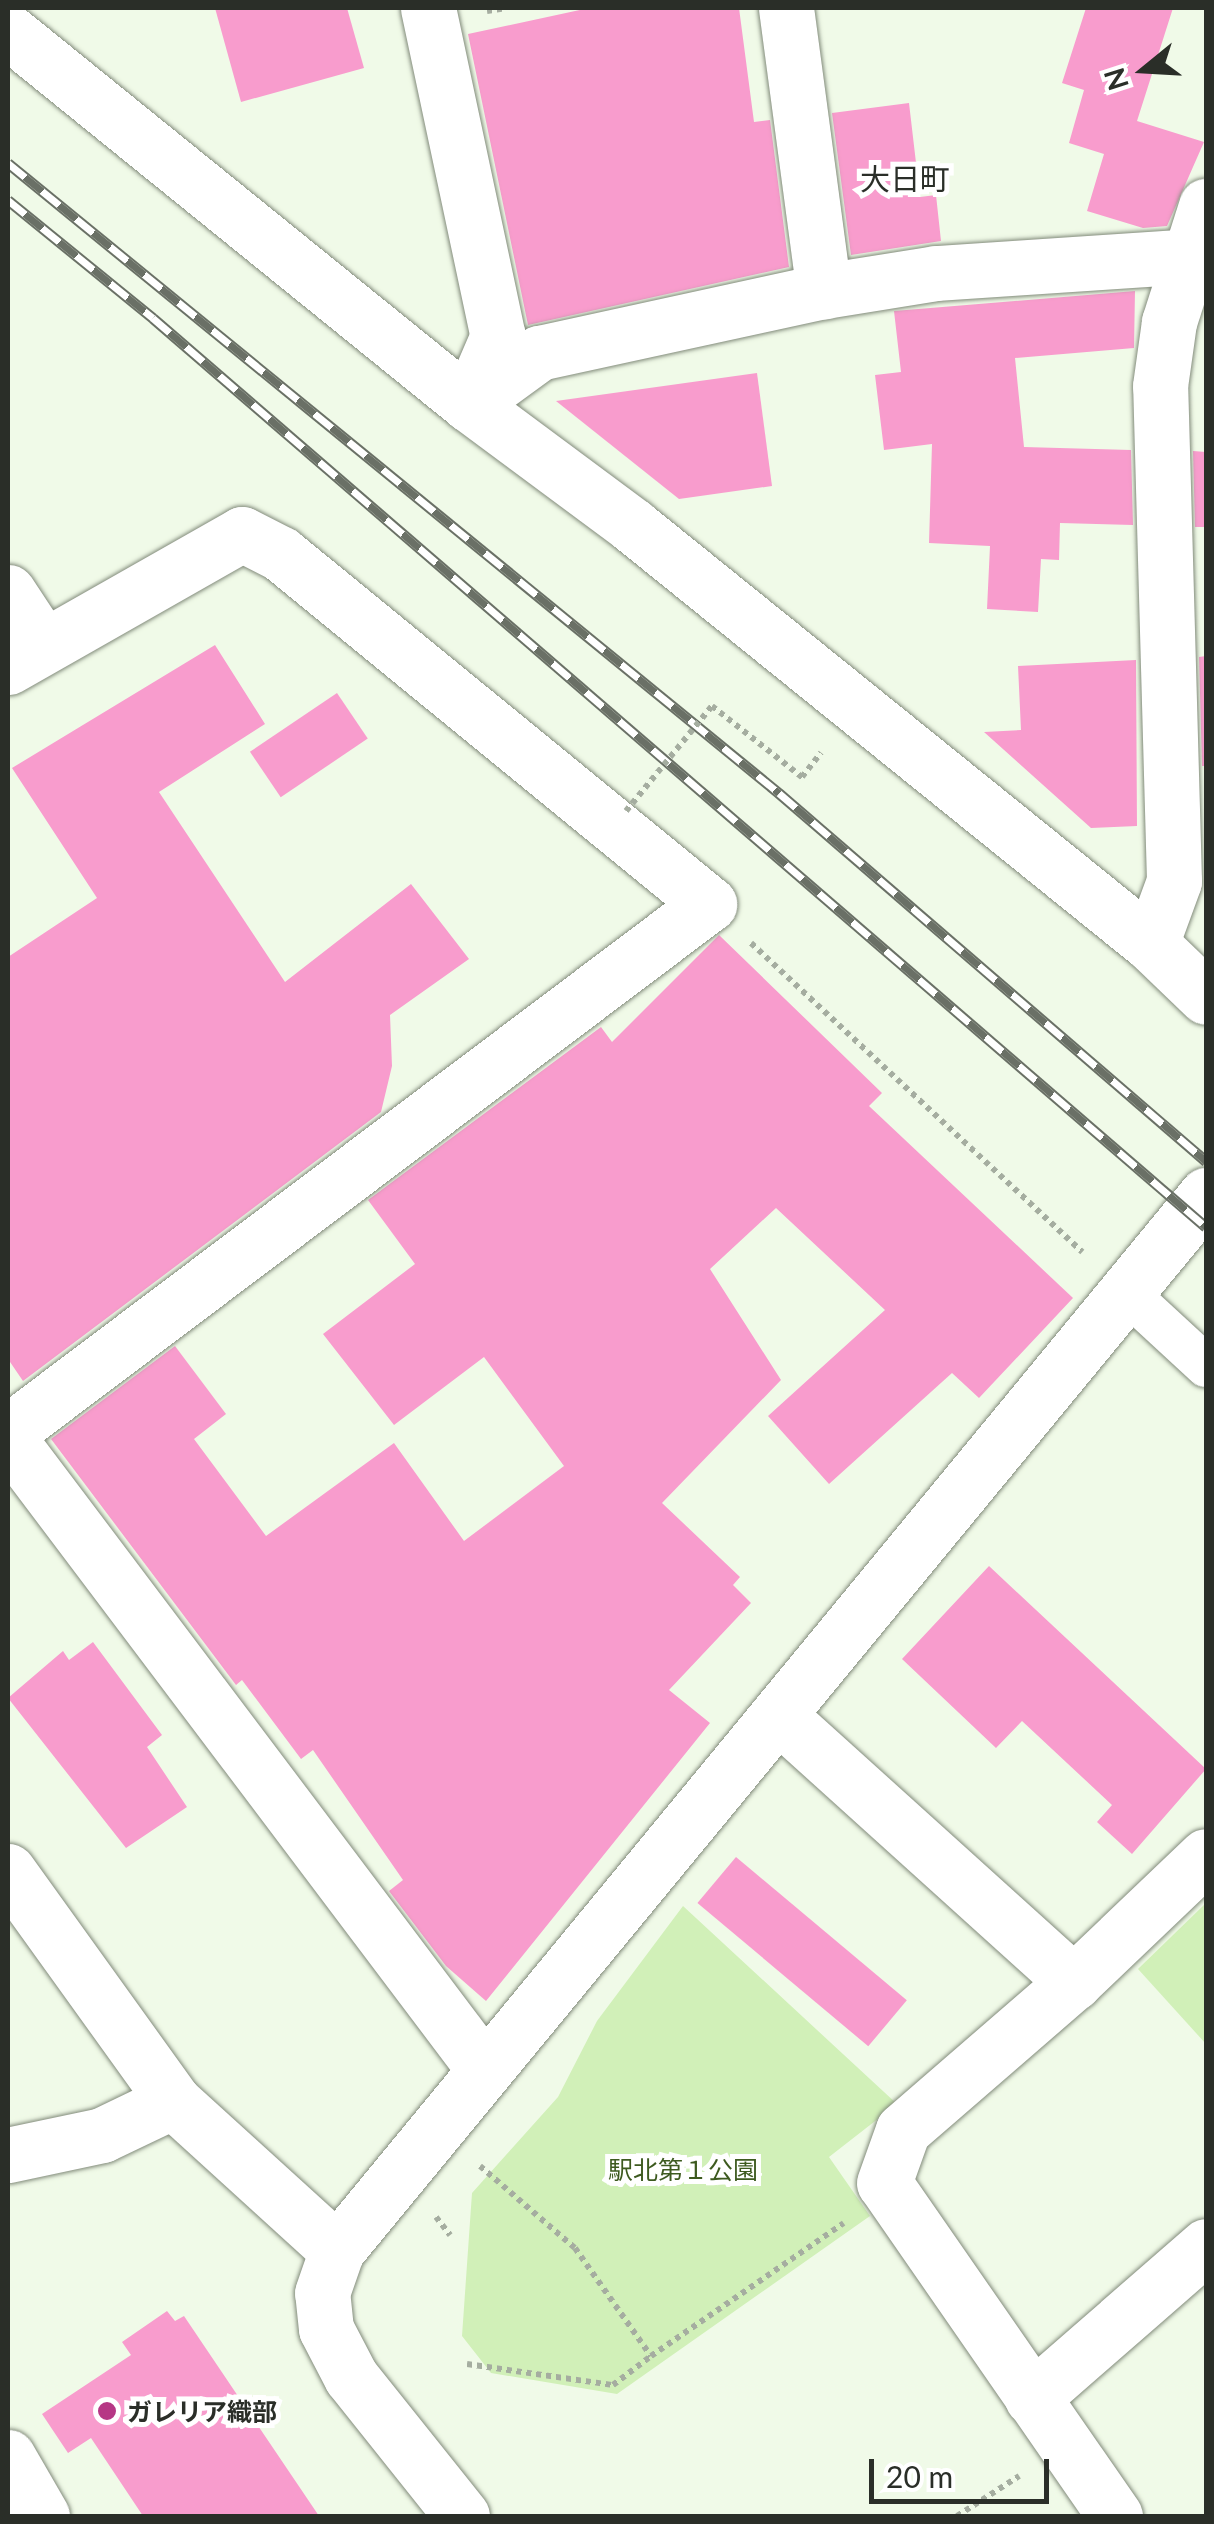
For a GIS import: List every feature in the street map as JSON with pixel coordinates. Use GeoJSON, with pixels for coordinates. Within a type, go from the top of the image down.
{"type":"FeatureCollection","features":[{"type":"Feature","properties":{"kind":"street"},"geometry":{"type":"LineString","coordinates":[[428,8],[498,336],[469,404]]}},
{"type":"Feature","properties":{"kind":"street"},"geometry":{"type":"LineString","coordinates":[[786,8],[824,291]]}},
{"type":"Feature","properties":{"kind":"street"},"geometry":{"type":"LineString","coordinates":[[8,31],[469,404],[632,526],[1150,944],[1206,997]]}},
{"type":"Feature","properties":{"kind":"street"},"geometry":{"type":"LineString","coordinates":[[1150,944],[1174,881],[1160,386],[1188,320],[1189,256],[1206,206]]}},
{"type":"Feature","properties":{"kind":"street"},"geometry":{"type":"LineString","coordinates":[[469,404],[539,352],[824,291],[936,273],[1189,256]]}},
{"type":"Feature","properties":{"kind":"street"},"geometry":{"type":"LineString","coordinates":[[8,592],[25,656],[242,534],[280,554],[709,904],[8,1436],[483,2068]]}},
{"type":"Feature","properties":{"kind":"street"},"geometry":{"type":"LineString","coordinates":[[462,2516],[351,2377],[326,2329],[322,2293],[337,2250],[483,2068],[1206,1195]]}},
{"type":"Feature","properties":{"kind":"street"},"geometry":{"type":"LineString","coordinates":[[1127,1293],[1206,1366]]}},
{"type":"Feature","properties":{"kind":"street"},"geometry":{"type":"LineString","coordinates":[[778,1715],[1074,1982]]}},
{"type":"Feature","properties":{"kind":"street"},"geometry":{"type":"LineString","coordinates":[[1115,2516],[884,2183],[903,2130],[1074,1982],[1206,1856]]}},
{"type":"Feature","properties":{"kind":"street"},"geometry":{"type":"LineString","coordinates":[[8,1871],[173,2101],[337,2250]]}},
{"type":"Feature","properties":{"kind":"street"},"geometry":{"type":"LineString","coordinates":[[8,2155],[102,2136],[173,2101]]}},
{"type":"Feature","properties":{"kind":"street"},"geometry":{"type":"LineString","coordinates":[[1032,2398],[1206,2246]]}},
{"type":"Feature","properties":{"kind":"street"},"geometry":{"type":"LineString","coordinates":[[8,2457],[42,2516]]}},
{"type":"Feature","properties":{"kind":"path"},"geometry":{"type":"LineString","coordinates":[[626,811],[712,706],[802,777],[832,740]]}},
{"type":"Feature","properties":{"kind":"path"},"geometry":{"type":"LineString","coordinates":[[709,904],[1127,1293]]}},
{"type":"Feature","properties":{"kind":"path"},"geometry":{"type":"LineString","coordinates":[[479,2165],[575,2248],[652,2356]]}},
{"type":"Feature","properties":{"kind":"path"},"geometry":{"type":"LineString","coordinates":[[467,2364],[614,2385],[889,2191]]}},
{"type":"Feature","properties":{"kind":"path"},"geometry":{"type":"LineString","coordinates":[[957,2516],[1066,2446]]}},
{"type":"Feature","properties":{"kind":"green space"},"geometry":{"type":"Polygon","coordinates":[[[1206,1903],[1206,2044],[1138,1969],[1206,1903]]]}},
{"type":"Feature","properties":{"kind":"green space","name":"駅北第１公園"},"geometry":{"type":"Polygon","coordinates":[[[683,1906],[897,2104],[829,2157],[870,2216],[617,2394],[491,2373],[462,2336],[472,2193],[558,2097],[597,2021],[683,1906]]]}},
{"type":"Feature","properties":{"kind":"building"},"geometry":{"type":"Polygon","coordinates":[[[215,8],[347,8],[364,68],[241,102],[215,8]]]}},
{"type":"Feature","properties":{"kind":"building"},"geometry":{"type":"Polygon","coordinates":[[[589,8],[739,8],[754,122],[770,120],[789,267],[528,325],[468,34],[589,8]]]}},
{"type":"Feature","properties":{"kind":"building"},"geometry":{"type":"Polygon","coordinates":[[[1086,8],[1173,8],[1137,121],[1204,142],[1167,226],[1143,228],[1087,211],[1104,154],[1069,143],[1084,90],[1062,83],[1086,8]]]}},
{"type":"Feature","properties":{"kind":"building"},"geometry":{"type":"Polygon","coordinates":[[[909,103],[920,197],[936,195],[941,241],[851,255],[832,113],[909,103]]]}},
{"type":"Feature","properties":{"kind":"building"},"geometry":{"type":"Polygon","coordinates":[[[1135,291],[1134,348],[1015,358],[1024,447],[1131,450],[1133,525],[1060,523],[1059,560],[1041,559],[1038,612],[987,609],[990,546],[929,543],[932,444],[884,450],[875,375],[901,372],[894,311],[1135,291]]]}},
{"type":"Feature","properties":{"kind":"building"},"geometry":{"type":"Polygon","coordinates":[[[757,373],[772,486],[679,499],[556,401],[757,373]]]}},
{"type":"Feature","properties":{"kind":"building"},"geometry":{"type":"Polygon","coordinates":[[[1193,451],[1206,452],[1206,527],[1195,527],[1193,451]]]}},
{"type":"Feature","properties":{"kind":"building"},"geometry":{"type":"Polygon","coordinates":[[[215,645],[265,724],[159,792],[285,982],[411,884],[469,959],[390,1015],[392,1066],[381,1112],[23,1381],[8,1359],[8,957],[97,898],[12,768],[215,645]]]}},
{"type":"Feature","properties":{"kind":"building"},"geometry":{"type":"Polygon","coordinates":[[[1206,656],[1206,766],[1202,766],[1199,657],[1206,656]]]}},
{"type":"Feature","properties":{"kind":"building"},"geometry":{"type":"Polygon","coordinates":[[[1136,660],[1137,826],[1091,828],[984,732],[1021,730],[1018,666],[1136,660]]]}},
{"type":"Feature","properties":{"kind":"building"},"geometry":{"type":"Polygon","coordinates":[[[337,693],[368,739],[281,797],[250,752],[337,693]]]}},
{"type":"Feature","properties":{"kind":"building"},"geometry":{"type":"Polygon","coordinates":[[[719,935],[882,1093],[869,1106],[1073,1298],[979,1398],[952,1373],[829,1484],[768,1416],[885,1310],[776,1208],[710,1269],[781,1380],[662,1503],[740,1577],[733,1585],[751,1603],[669,1690],[710,1723],[486,2001],[446,1966],[389,1891],[403,1880],[313,1750],[301,1759],[242,1680],[236,1685],[51,1439],[175,1346],[226,1414],[194,1439],[266,1536],[394,1443],[464,1541],[564,1466],[484,1357],[394,1425],[323,1334],[415,1264],[368,1200],[601,1027],[612,1042],[719,935]]]}},
{"type":"Feature","properties":{"kind":"building"},"geometry":{"type":"Polygon","coordinates":[[[989,1566],[1206,1769],[1132,1854],[1097,1822],[1112,1805],[1022,1721],[996,1748],[902,1659],[989,1566]]]}},
{"type":"Feature","properties":{"kind":"building"},"geometry":{"type":"Polygon","coordinates":[[[93,1642],[162,1735],[147,1747],[187,1807],[126,1848],[8,1698],[63,1651],[69,1660],[93,1642]]]}},
{"type":"Feature","properties":{"kind":"building"},"geometry":{"type":"Polygon","coordinates":[[[736,1857],[907,2000],[868,2046],[697,1903],[736,1857]]]}},
{"type":"Feature","properties":{"kind":"building","name":"ガレリア織部"},"geometry":{"type":"Polygon","coordinates":[[[167,2311],[175,2321],[184,2316],[319,2516],[143,2516],[91,2438],[68,2453],[42,2414],[131,2355],[122,2342],[167,2311]]]}},
{"type":"Feature","properties":{"kind":"railway"},"geometry":{"type":"LineString","coordinates":[[8,163],[779,793],[1206,1161]]}},
{"type":"Feature","properties":{"kind":"railway"},"geometry":{"type":"LineString","coordinates":[[8,200],[153,318],[1206,1227]]}},
{"type":"Feature","properties":{"kind":"place","name":"ガレリア織部"},"geometry":{"type":"Point","coordinates":[107,2411]}},
{"type":"Feature","properties":{"kind":"district","name":"大日町"},"geometry":{"type":"Point","coordinates":[905,178]}}]}
